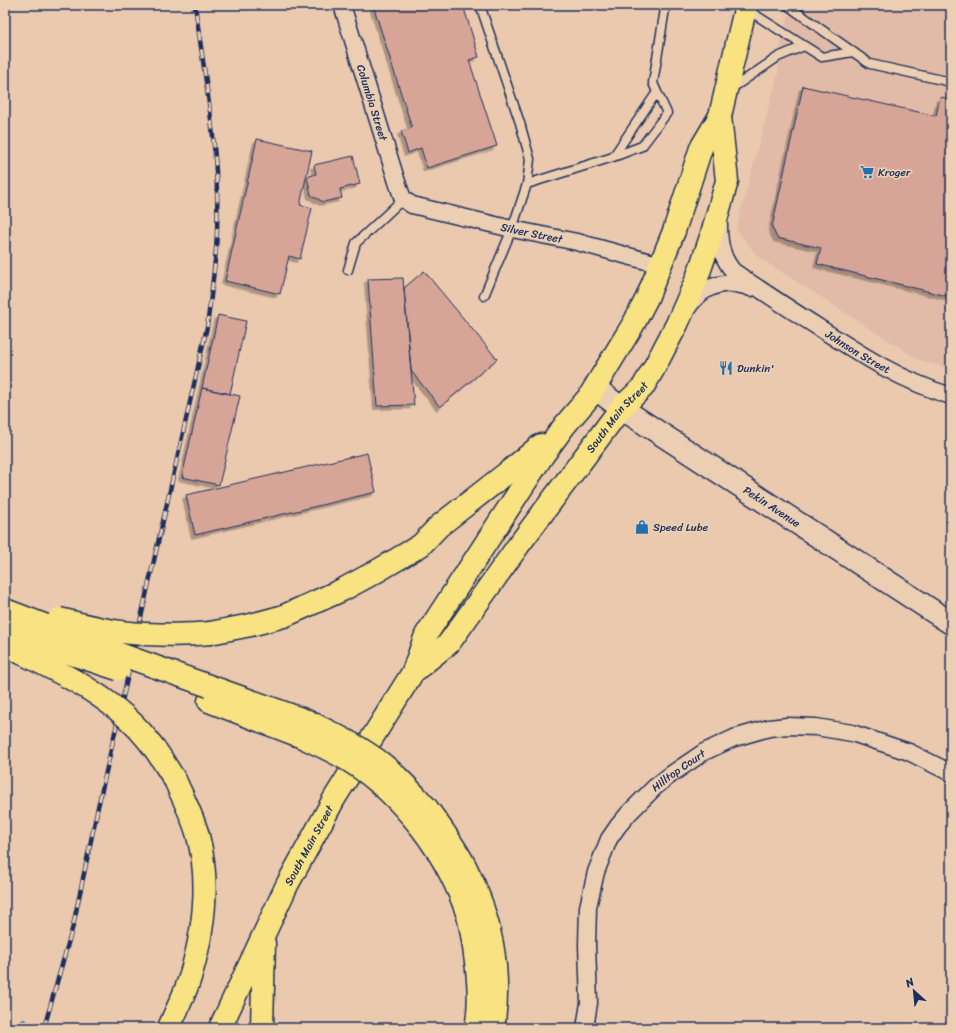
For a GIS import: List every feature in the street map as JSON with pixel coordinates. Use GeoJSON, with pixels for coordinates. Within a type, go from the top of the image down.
{"type":"FeatureCollection","features":[{"type":"Feature","properties":{"kind":"main road","name":"South Main Street"},"geometry":{"type":"LineString","coordinates":[[413,672],[449,643],[518,546],[621,408],[642,387],[677,324],[696,281],[727,182],[720,116],[744,6]]}},
{"type":"Feature","properties":{"kind":"main road","name":"South Main Street"},"geometry":{"type":"LineString","coordinates":[[220,1028],[287,885],[334,799],[413,672],[426,635],[543,455],[565,425],[590,397],[634,322],[661,265],[683,207],[701,148],[720,116]]}},
{"type":"Feature","properties":{"kind":"main road"},"geometry":{"type":"LineString","coordinates":[[5,605],[74,623],[119,632],[144,634],[188,635],[210,633],[251,625],[284,616],[342,590],[421,545],[439,526],[512,470],[565,425]]}},
{"type":"Feature","properties":{"kind":"main road"},"geometry":{"type":"LineString","coordinates":[[5,610],[114,652],[207,693],[303,728],[362,770],[397,801],[420,813],[447,836],[465,866],[472,882],[485,917],[494,952],[497,993],[493,1028]]}},
{"type":"Feature","properties":{"kind":"main road"},"geometry":{"type":"LineString","coordinates":[[5,632],[92,660],[207,693]]}},
{"type":"Feature","properties":{"kind":"main road"},"geometry":{"type":"LineString","coordinates":[[5,644],[66,675],[106,701],[135,726],[151,744],[175,780],[198,835],[204,865],[204,896],[198,943],[191,975],[169,1028]]}},
{"type":"Feature","properties":{"kind":"main road"},"geometry":{"type":"LineString","coordinates":[[420,813],[424,831],[450,872],[465,908],[471,930],[480,981],[479,1010],[476,1028]]}},
{"type":"Feature","properties":{"kind":"main road"},"geometry":{"type":"LineString","coordinates":[[262,1028],[264,935]]}},
{"type":"Feature","properties":{"kind":"street","name":"Columbia Street"},"geometry":{"type":"LineString","coordinates":[[342,5],[397,182],[404,198]]}},
{"type":"Feature","properties":{"kind":"street","name":"Silver Street"},"geometry":{"type":"LineString","coordinates":[[404,198],[412,205],[512,229],[577,242],[661,265]]}},
{"type":"Feature","properties":{"kind":"street","name":"Johnson Street"},"geometry":{"type":"LineString","coordinates":[[719,210],[719,241],[722,254],[733,271],[853,350],[898,376],[951,396]]}},
{"type":"Feature","properties":{"kind":"street","name":"Johnson Street"},"geometry":{"type":"LineString","coordinates":[[677,324],[693,300],[710,288],[719,285],[736,283],[770,296]]}},
{"type":"Feature","properties":{"kind":"street","name":"Pekin Avenue"},"geometry":{"type":"LineString","coordinates":[[595,388],[621,408],[951,623]]}},
{"type":"Feature","properties":{"kind":"street","name":"Hilltop Court"},"geometry":{"type":"LineString","coordinates":[[585,1028],[589,1003],[587,945],[588,907],[596,872],[609,839],[618,826],[655,787],[672,773],[704,752],[734,738],[769,728],[787,726],[816,727],[852,733],[909,752],[951,773]]}},
{"type":"Feature","properties":{"kind":"lane"},"geometry":{"type":"LineString","coordinates":[[480,5],[520,124],[530,159],[527,184],[512,229],[484,296]]}},
{"type":"Feature","properties":{"kind":"lane"},"geometry":{"type":"LineString","coordinates":[[527,184],[613,157],[642,146],[667,113],[653,83],[665,9],[664,5]]}},
{"type":"Feature","properties":{"kind":"lane"},"geometry":{"type":"LineString","coordinates":[[787,5],[870,64],[951,82]]}},
{"type":"Feature","properties":{"kind":"lane"},"geometry":{"type":"LineString","coordinates":[[744,6],[822,57],[853,52]]}},
{"type":"Feature","properties":{"kind":"lane"},"geometry":{"type":"LineString","coordinates":[[725,93],[778,57],[804,46]]}},
{"type":"Feature","properties":{"kind":"lane"},"geometry":{"type":"LineString","coordinates":[[613,157],[657,92]]}},
{"type":"Feature","properties":{"kind":"lane"},"geometry":{"type":"LineString","coordinates":[[348,270],[356,243],[404,198]]}},
{"type":"Feature","properties":{"kind":"shaded area"},"geometry":{"type":"Polygon","coordinates":[[[794,5],[951,5],[951,369],[919,360],[758,257],[736,229],[778,73],[778,57],[783,33],[794,5]]]}},
{"type":"Feature","properties":{"kind":"building"},"geometry":{"type":"Polygon","coordinates":[[[373,5],[463,5],[479,57],[469,60],[497,146],[427,168],[421,148],[408,153],[401,131],[412,128],[373,5]]]}},
{"type":"Feature","properties":{"kind":"building","name":"Kroger"},"geometry":{"type":"Polygon","coordinates":[[[803,86],[936,116],[940,97],[951,99],[951,297],[817,264],[821,248],[777,238],[772,227],[803,86]]]}},
{"type":"Feature","properties":{"kind":"building"},"geometry":{"type":"Polygon","coordinates":[[[257,139],[312,151],[300,205],[312,208],[300,259],[289,256],[280,294],[225,281],[257,139]]]}},
{"type":"Feature","properties":{"kind":"building"},"geometry":{"type":"Polygon","coordinates":[[[353,156],[360,184],[340,189],[342,198],[323,202],[311,195],[307,177],[316,174],[314,165],[353,156]]]}},
{"type":"Feature","properties":{"kind":"building"},"geometry":{"type":"Polygon","coordinates":[[[424,271],[497,359],[440,407],[411,371],[404,288],[424,271]]]}},
{"type":"Feature","properties":{"kind":"building"},"geometry":{"type":"Polygon","coordinates":[[[403,278],[414,405],[377,406],[368,279],[403,278]]]}},
{"type":"Feature","properties":{"kind":"building"},"geometry":{"type":"Polygon","coordinates":[[[218,315],[246,321],[230,394],[202,388],[218,315]]]}},
{"type":"Feature","properties":{"kind":"building"},"geometry":{"type":"Polygon","coordinates":[[[202,388],[240,396],[219,485],[182,477],[202,388]]]}},
{"type":"Feature","properties":{"kind":"building"},"geometry":{"type":"Polygon","coordinates":[[[367,453],[376,492],[195,535],[186,495],[367,453]]]}},
{"type":"Feature","properties":{"kind":"waterway"},"geometry":{"type":"LineString","coordinates":[[20,1028],[24,1022]]}},
{"type":"Feature","properties":{"kind":"railway"},"geometry":{"type":"LineString","coordinates":[[44,1028],[73,926],[98,807],[207,327],[216,255],[216,174],[211,118],[195,5]]}},
{"type":"Feature","properties":{"kind":"place","name":"Kroger"},"geometry":{"type":"Point","coordinates":[867,172]}},
{"type":"Feature","properties":{"kind":"place","name":"Dunkin'"},"geometry":{"type":"Point","coordinates":[726,368]}},
{"type":"Feature","properties":{"kind":"place","name":"Speed Lube"},"geometry":{"type":"Point","coordinates":[642,527]}}]}
